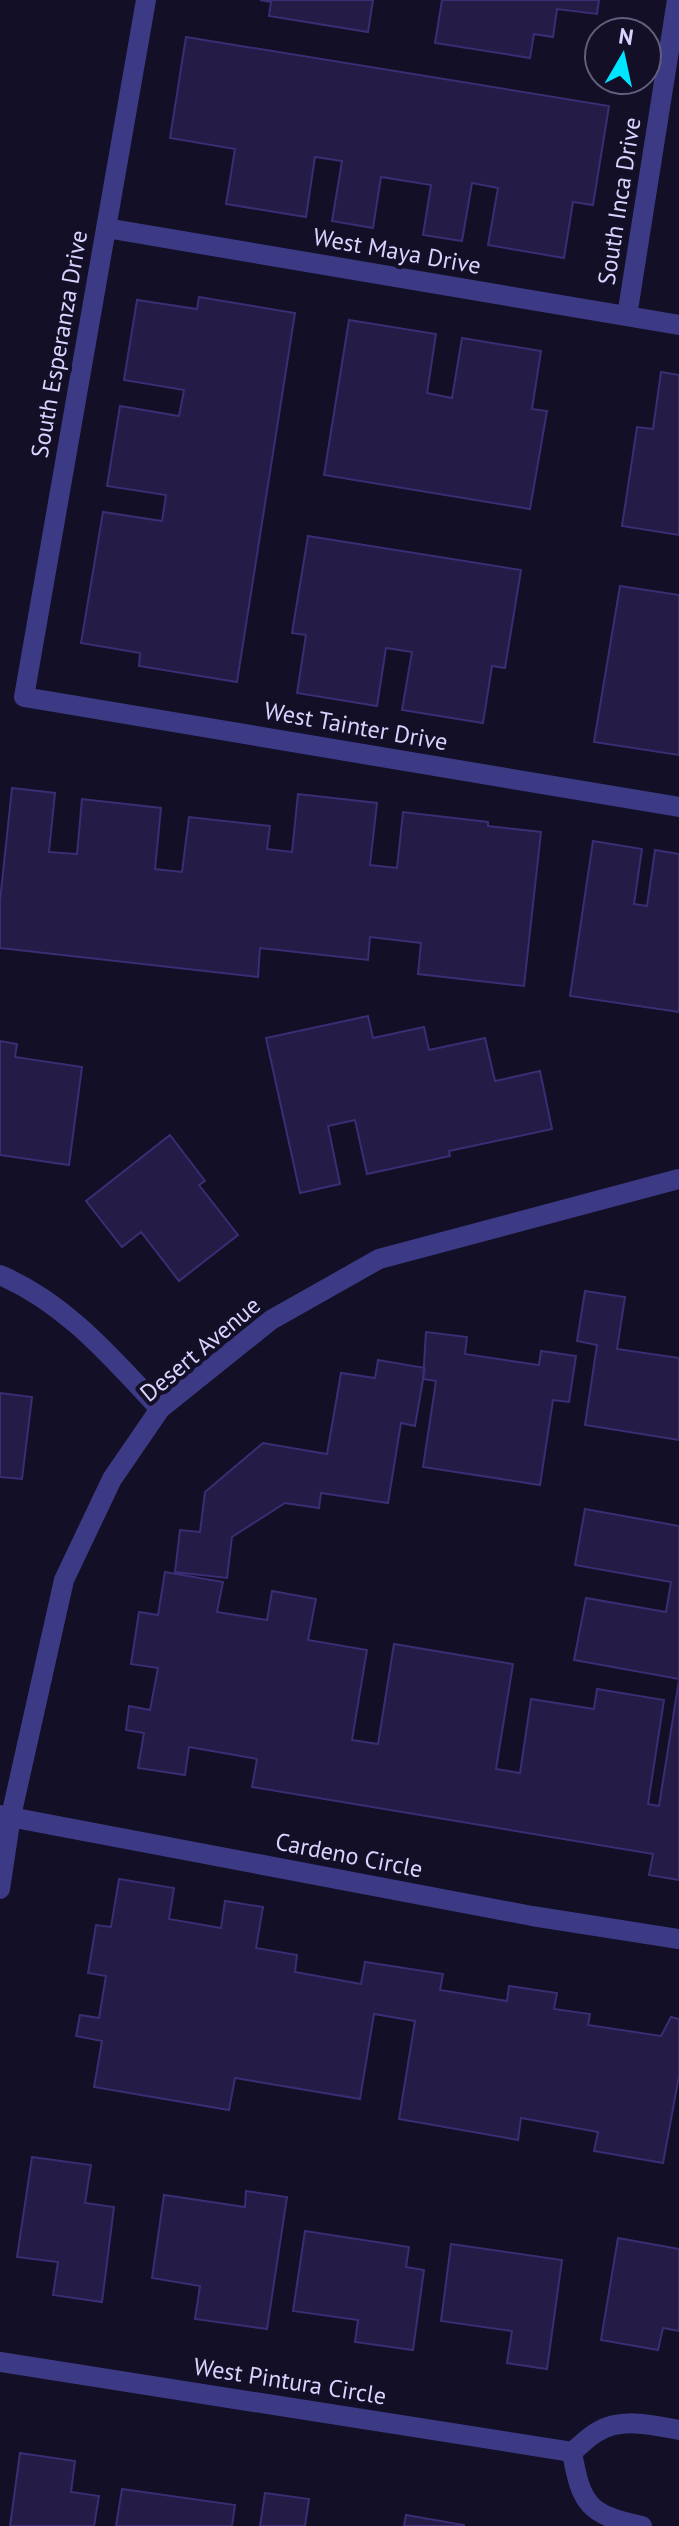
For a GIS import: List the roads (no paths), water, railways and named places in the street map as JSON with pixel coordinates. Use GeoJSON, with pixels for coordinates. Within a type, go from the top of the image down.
{"type":"FeatureCollection","features":[{"type":"Feature","properties":{"kind":"street","name":"South Esperanza Drive"},"geometry":{"type":"LineString","coordinates":[[24,697],[146,0]]}},
{"type":"Feature","properties":{"kind":"street","name":"South Inca Drive"},"geometry":{"type":"LineString","coordinates":[[627,316],[677,0]]}},
{"type":"Feature","properties":{"kind":"street","name":"West Maya Drive"},"geometry":{"type":"LineString","coordinates":[[106,228],[679,325]]}},
{"type":"Feature","properties":{"kind":"street","name":"West Tainter Drive"},"geometry":{"type":"LineString","coordinates":[[24,697],[679,807]]}},
{"type":"Feature","properties":{"kind":"street","name":"Desert Avenue"},"geometry":{"type":"LineString","coordinates":[[0,1889],[6,1816],[64,1580],[112,1479],[160,1409],[271,1320],[379,1259],[679,1179]]}},
{"type":"Feature","properties":{"kind":"street"},"geometry":{"type":"LineString","coordinates":[[0,1275],[24,1285],[87,1331],[160,1409]]}},
{"type":"Feature","properties":{"kind":"street","name":"Cardeno Circle"},"geometry":{"type":"LineString","coordinates":[[6,1816],[532,1916],[679,1939]]}},
{"type":"Feature","properties":{"kind":"street","name":"West Pintura Circle"},"geometry":{"type":"LineString","coordinates":[[0,2362],[572,2452]]}},
{"type":"Feature","properties":{"kind":"street"},"geometry":{"type":"LineString","coordinates":[[642,2526],[617,2521],[594,2509],[578,2490],[572,2452],[599,2430],[625,2424],[647,2423],[679,2430]]}}]}
